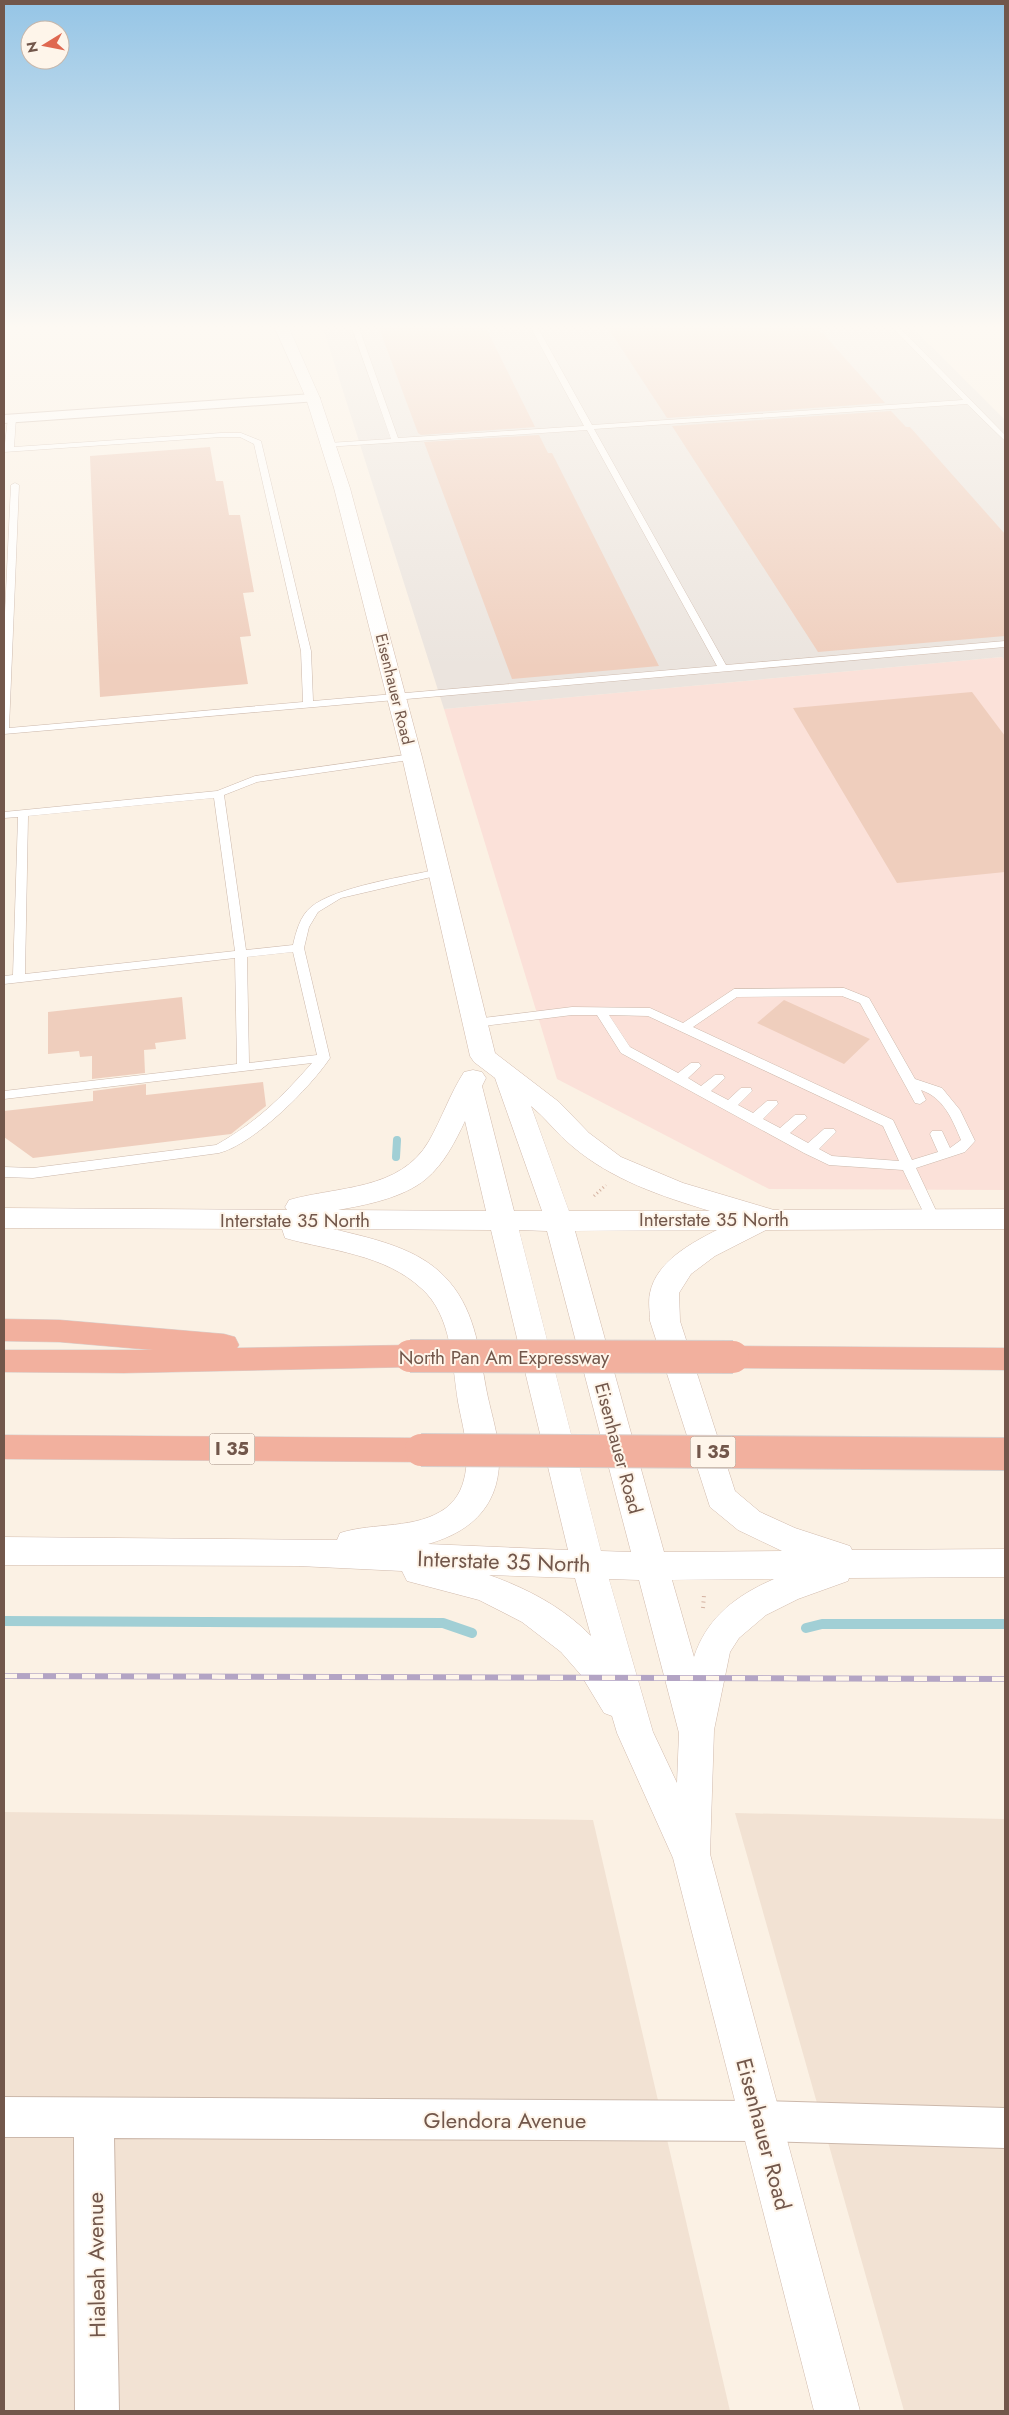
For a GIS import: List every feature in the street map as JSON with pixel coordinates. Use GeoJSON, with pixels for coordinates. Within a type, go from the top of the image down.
{"type":"FeatureCollection","features":[{"type":"Feature","properties":{"kind":"highway"},"geometry":{"type":"LineString","coordinates":[[4,1330],[60,1331],[370,1357]]}},
{"type":"Feature","properties":{"kind":"highway"},"geometry":{"type":"LineString","coordinates":[[776,1357],[1005,1343]]}},
{"type":"Feature","properties":{"kind":"highway","name":"North Pan Am Expressway"},"geometry":{"type":"LineString","coordinates":[[4,1362],[124,1362],[410,1356],[1005,1359]]}},
{"type":"Feature","properties":{"kind":"highway","name":"I 35"},"geometry":{"type":"LineString","coordinates":[[4,1448],[1005,1454]]}},
{"type":"Feature","properties":{"kind":"main road","name":"Eisenhauer Road"},"geometry":{"type":"LineString","coordinates":[[327,441],[342,488],[412,756],[483,1056]]}},
{"type":"Feature","properties":{"kind":"main road"},"geometry":{"type":"LineString","coordinates":[[250,1220],[304,1206],[354,1198],[390,1187],[416,1173],[439,1147],[483,1056],[550,1108],[580,1139],[612,1163],[673,1190],[766,1218]]}},
{"type":"Feature","properties":{"kind":"main road","name":"Eisenhauer Road"},"geometry":{"type":"LineString","coordinates":[[506,1074],[558,1221],[698,1733],[692,1857]]}},
{"type":"Feature","properties":{"kind":"main road","name":"Eisenhauer Road"},"geometry":{"type":"LineString","coordinates":[[469,1086],[588,1565],[635,1733],[692,1857],[837,2411]]}},
{"type":"Feature","properties":{"kind":"main road","name":"Interstate 35 North"},"geometry":{"type":"LineString","coordinates":[[4,1218],[558,1221],[766,1218],[1005,1219]]}},
{"type":"Feature","properties":{"kind":"main road"},"geometry":{"type":"LineString","coordinates":[[766,1218],[705,1248],[677,1270],[664,1291],[665,1321],[721,1498],[749,1521],[784,1538],[857,1563]]}},
{"type":"Feature","properties":{"kind":"main road"},"geometry":{"type":"LineString","coordinates":[[250,1220],[374,1249],[407,1263],[432,1281],[447,1298],[458,1323],[483,1453],[478,1492],[458,1517],[429,1531],[299,1552]]}},
{"type":"Feature","properties":{"kind":"main road","name":"Interstate 35 North"},"geometry":{"type":"LineString","coordinates":[[4,1552],[299,1552],[588,1565],[651,1566],[1005,1563]]}},
{"type":"Feature","properties":{"kind":"main road"},"geometry":{"type":"LineString","coordinates":[[299,1552],[438,1574],[500,1592],[556,1626],[590,1658],[635,1733]]}},
{"type":"Feature","properties":{"kind":"main road"},"geometry":{"type":"LineString","coordinates":[[698,1733],[706,1677],[716,1643],[731,1622],[772,1594],[857,1563]]}},
{"type":"Feature","properties":{"kind":"street","name":"Glendora Avenue"},"geometry":{"type":"LineString","coordinates":[[4,2117],[761,2122],[1005,2128]]}},
{"type":"Feature","properties":{"kind":"street","name":"Hialeah Avenue"},"geometry":{"type":"LineString","coordinates":[[94,2118],[97,2411]]}},
{"type":"Feature","properties":{"kind":"lane"},"geometry":{"type":"LineString","coordinates":[[7,450],[140,441]]}},
{"type":"Feature","properties":{"kind":"lane"},"geometry":{"type":"LineString","coordinates":[[253,441],[258,443],[306,651],[308,705]]}},
{"type":"Feature","properties":{"kind":"lane"},"geometry":{"type":"LineString","coordinates":[[328,445],[385,441]]}},
{"type":"Feature","properties":{"kind":"lane"},"geometry":{"type":"LineString","coordinates":[[596,441],[723,669]]}},
{"type":"Feature","properties":{"kind":"lane"},"geometry":{"type":"LineString","coordinates":[[15,485],[4,731],[1005,644]]}},
{"type":"Feature","properties":{"kind":"lane"},"geometry":{"type":"LineString","coordinates":[[4,815],[219,794],[255,779],[412,756]]}},
{"type":"Feature","properties":{"kind":"lane"},"geometry":{"type":"LineString","coordinates":[[219,794],[240,955],[243,1066]]}},
{"type":"Feature","properties":{"kind":"lane"},"geometry":{"type":"LineString","coordinates":[[19,979],[23,813]]}},
{"type":"Feature","properties":{"kind":"lane"},"geometry":{"type":"LineString","coordinates":[[324,1058],[298,948],[303,927],[314,910],[337,896],[440,872]]}},
{"type":"Feature","properties":{"kind":"lane"},"geometry":{"type":"LineString","coordinates":[[4,980],[298,948]]}},
{"type":"Feature","properties":{"kind":"lane"},"geometry":{"type":"LineString","coordinates":[[684,1028],[734,993],[844,992],[865,1001],[912,1082],[920,1100]]}},
{"type":"Feature","properties":{"kind":"lane"},"geometry":{"type":"LineString","coordinates":[[475,1023],[572,1011],[650,1012],[684,1028],[715,1048],[822,1099],[856,1108],[888,1123],[933,1219]]}},
{"type":"Feature","properties":{"kind":"lane"},"geometry":{"type":"LineString","coordinates":[[601,1012],[624,1050],[829,1160],[909,1166],[960,1149],[968,1141],[954,1110],[937,1091],[912,1082]]}},
{"type":"Feature","properties":{"kind":"lane"},"geometry":{"type":"LineString","coordinates":[[4,1095],[324,1058]]}},
{"type":"Feature","properties":{"kind":"lane"},"geometry":{"type":"LineString","coordinates":[[4,1172],[34,1173],[219,1149],[242,1136],[282,1105],[324,1058]]}},
{"type":"Feature","properties":{"kind":"lane"},"geometry":{"type":"LineString","coordinates":[[679,1079],[695,1066]]}},
{"type":"Feature","properties":{"kind":"lane"},"geometry":{"type":"LineString","coordinates":[[702,1092],[719,1078]]}},
{"type":"Feature","properties":{"kind":"lane"},"geometry":{"type":"LineString","coordinates":[[729,1106],[746,1091]]}},
{"type":"Feature","properties":{"kind":"lane"},"geometry":{"type":"LineString","coordinates":[[754,1120],[772,1104]]}},
{"type":"Feature","properties":{"kind":"lane"},"geometry":{"type":"LineString","coordinates":[[846,1117],[856,1108]]}},
{"type":"Feature","properties":{"kind":"lane"},"geometry":{"type":"LineString","coordinates":[[781,1134],[800,1118]]}},
{"type":"Feature","properties":{"kind":"lane"},"geometry":{"type":"LineString","coordinates":[[809,1150],[829,1132]]}},
{"type":"Feature","properties":{"kind":"lane"},"geometry":{"type":"LineString","coordinates":[[936,1134],[946,1154]]}},
{"type":"Feature","properties":{"kind":"path"},"geometry":{"type":"LineString","coordinates":[[593,1204],[592,1198],[606,1184]]}},
{"type":"Feature","properties":{"kind":"shaded area"},"geometry":{"type":"Polygon","coordinates":[[[359,441],[1005,441],[1005,661],[1002,657],[444,709],[359,441]]]}},
{"type":"Feature","properties":{"kind":"shaded area"},"geometry":{"type":"Polygon","coordinates":[[[1002,657],[1005,661],[1005,1190],[769,1189],[557,1079],[444,709],[1002,657]]]}},
{"type":"Feature","properties":{"kind":"shaded area"},"geometry":{"type":"Polygon","coordinates":[[[4,1812],[593,1820],[730,2411],[4,2411],[4,1812]]]}},
{"type":"Feature","properties":{"kind":"shaded area"},"geometry":{"type":"Polygon","coordinates":[[[735,1813],[1005,1819],[1005,2411],[904,2411],[735,1813]]]}},
{"type":"Feature","properties":{"kind":"building"},"geometry":{"type":"Polygon","coordinates":[[[542,441],[548,453],[552,453],[659,666],[512,679],[424,442],[542,441]]]}},
{"type":"Feature","properties":{"kind":"building"},"geometry":{"type":"Polygon","coordinates":[[[681,441],[922,441],[1005,534],[1005,636],[818,652],[681,441]]]}},
{"type":"Feature","properties":{"kind":"building"},"geometry":{"type":"Polygon","coordinates":[[[210,447],[216,481],[223,481],[229,515],[240,515],[254,592],[243,593],[251,636],[240,637],[248,684],[100,697],[90,456],[210,447]]]}},
{"type":"Feature","properties":{"kind":"building"},"geometry":{"type":"Polygon","coordinates":[[[972,692],[1005,736],[1005,872],[897,883],[793,708],[972,692]]]}},
{"type":"Feature","properties":{"kind":"building"},"geometry":{"type":"Polygon","coordinates":[[[182,997],[186,1039],[155,1043],[156,1049],[144,1050],[145,1073],[92,1079],[92,1056],[80,1057],[79,1051],[48,1054],[48,1012],[182,997]]]}},
{"type":"Feature","properties":{"kind":"building"},"geometry":{"type":"Polygon","coordinates":[[[784,1000],[870,1039],[844,1064],[757,1023],[784,1000]]]}},
{"type":"Feature","properties":{"kind":"building"},"geometry":{"type":"Polygon","coordinates":[[[263,1082],[266,1106],[231,1134],[33,1158],[4,1137],[4,1111],[93,1101],[93,1091],[146,1084],[146,1095],[263,1082]]]}},
{"type":"Feature","properties":{"kind":"waterway"},"geometry":{"type":"LineString","coordinates":[[396,1157],[397,1140]]}},
{"type":"Feature","properties":{"kind":"waterway"},"geometry":{"type":"LineString","coordinates":[[4,1621],[443,1623],[472,1633]]}},
{"type":"Feature","properties":{"kind":"waterway"},"geometry":{"type":"LineString","coordinates":[[806,1628],[822,1624],[1005,1624]]}},
{"type":"Feature","properties":{"kind":"railway"},"geometry":{"type":"LineString","coordinates":[[4,1676],[1005,1679]]}}]}
